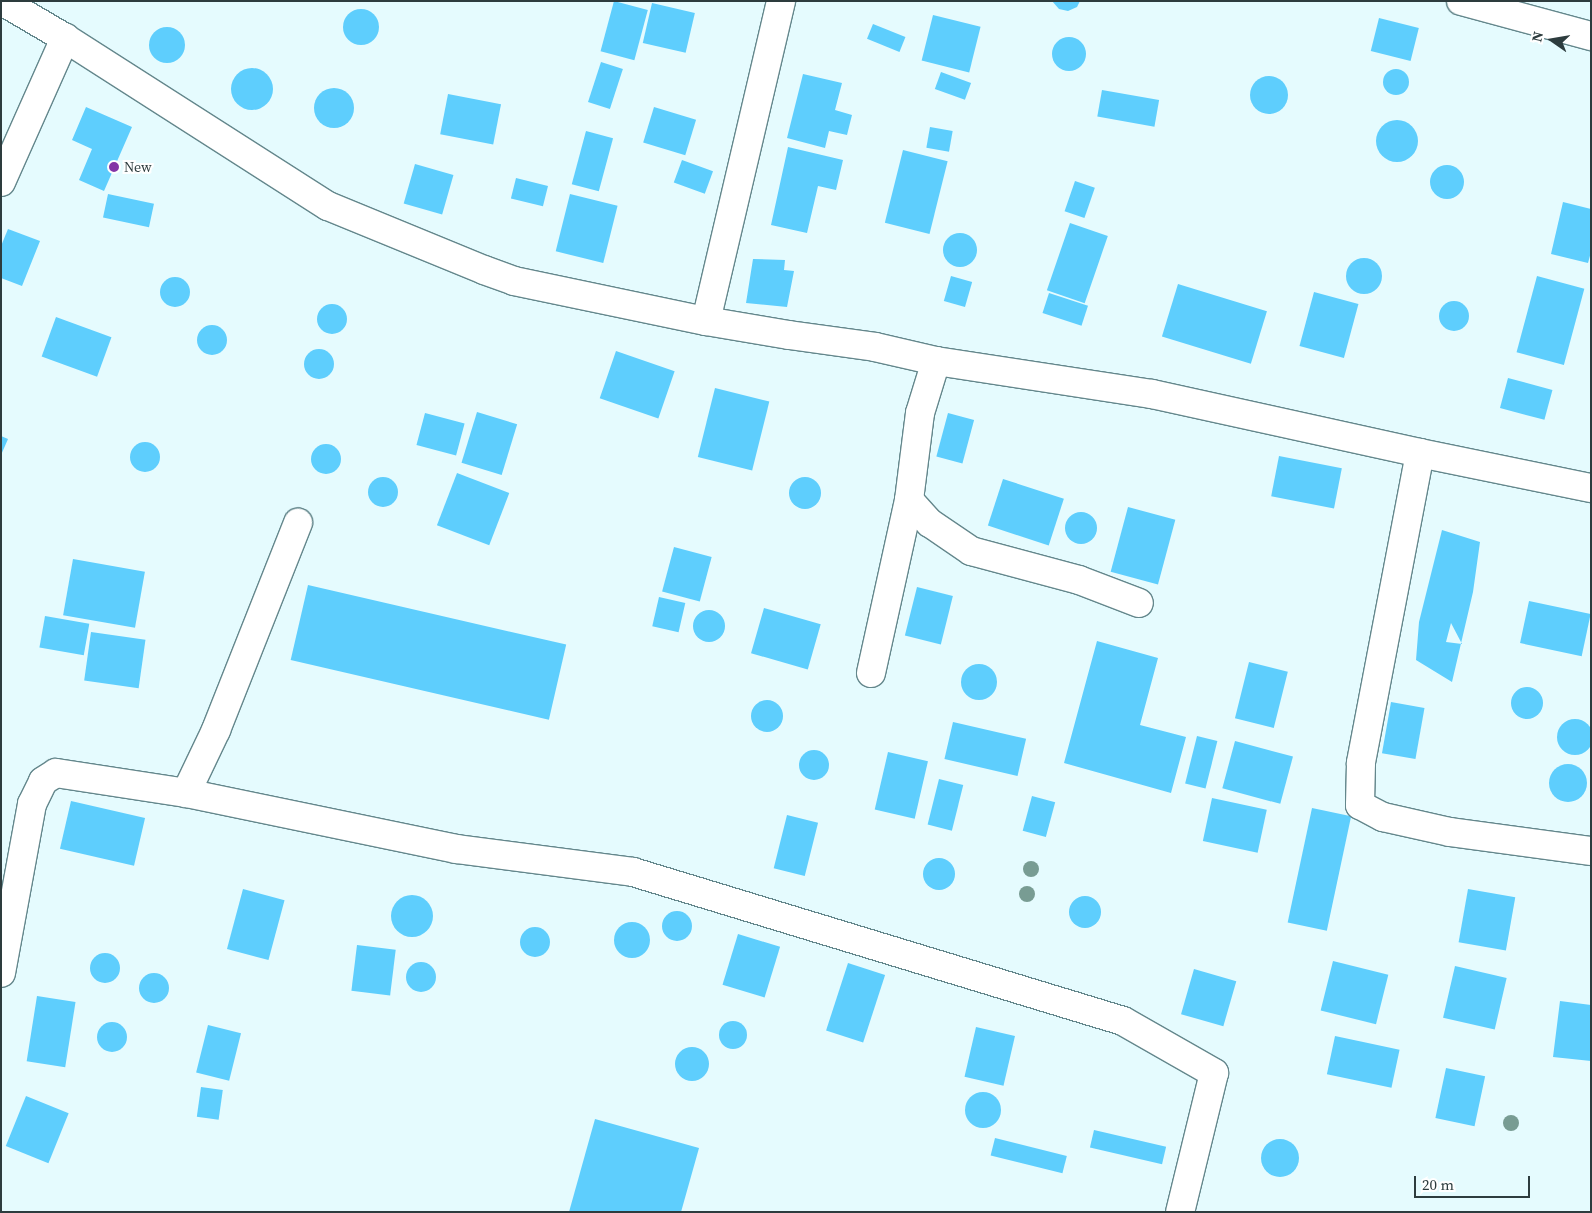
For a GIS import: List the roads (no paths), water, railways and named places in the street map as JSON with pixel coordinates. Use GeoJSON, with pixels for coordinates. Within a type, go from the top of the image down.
{"type":"FeatureCollection","features":[{"type":"Feature","properties":{"kind":"street"},"geometry":{"type":"LineString","coordinates":[[2,1],[66,38],[328,206],[514,281],[706,321],[789,336],[875,347],[936,360],[1152,394],[1420,454],[1591,488]]}},
{"type":"Feature","properties":{"kind":"street"},"geometry":{"type":"LineString","coordinates":[[706,321],[781,1]]}},
{"type":"Feature","properties":{"kind":"street"},"geometry":{"type":"LineString","coordinates":[[1461,1],[1591,36]]}},
{"type":"Feature","properties":{"kind":"street"},"geometry":{"type":"LineString","coordinates":[[1,182],[66,38]]}},
{"type":"Feature","properties":{"kind":"street"},"geometry":{"type":"LineString","coordinates":[[871,673],[909,500],[920,413],[936,360]]}},
{"type":"Feature","properties":{"kind":"street"},"geometry":{"type":"LineString","coordinates":[[1420,454],[1361,763],[1360,805],[1383,817],[1450,832],[1591,851]]}},
{"type":"Feature","properties":{"kind":"street"},"geometry":{"type":"LineString","coordinates":[[909,500],[930,523],[971,551],[1079,580],[1139,603]]}},
{"type":"Feature","properties":{"kind":"street"},"geometry":{"type":"LineString","coordinates":[[186,793],[216,730],[298,523]]}},
{"type":"Feature","properties":{"kind":"street"},"geometry":{"type":"LineString","coordinates":[[1,973],[32,804],[43,780],[56,773],[186,793],[456,849],[633,872],[1123,1021],[1214,1073],[1180,1212]]}},
{"type":"Feature","properties":{"kind":"place","name":"New"},"geometry":{"type":"Point","coordinates":[114,167]}}]}
